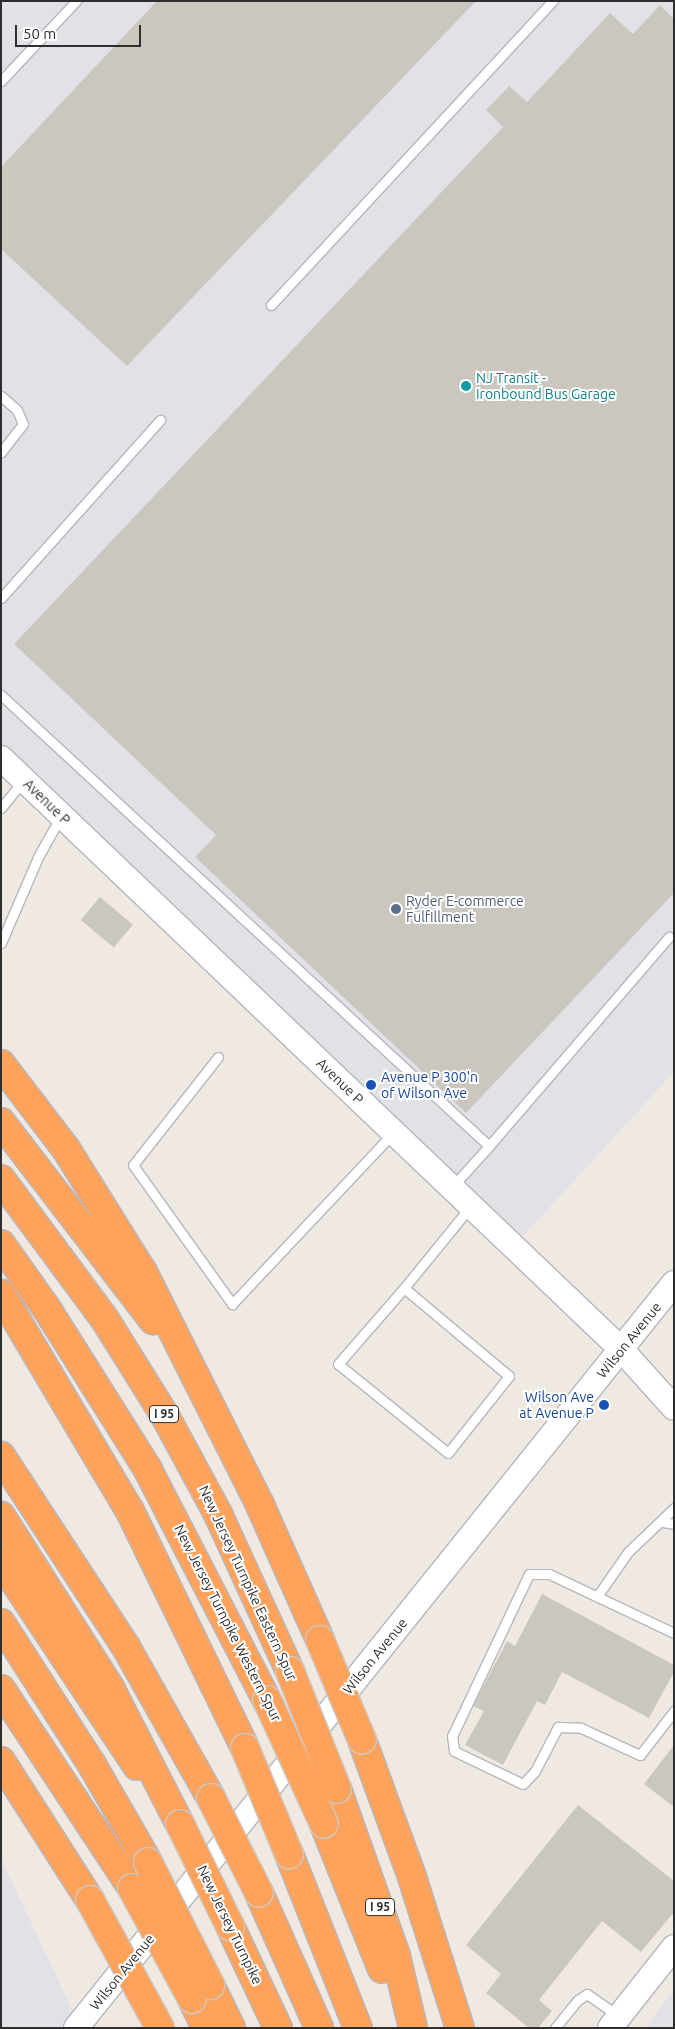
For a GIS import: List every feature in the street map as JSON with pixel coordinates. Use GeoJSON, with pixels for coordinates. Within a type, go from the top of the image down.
{"type":"FeatureCollection","features":[{"type":"Feature","properties":{"kind":"highway"},"geometry":{"type":"LineString","coordinates":[[1,1064],[45,1118],[127,1245],[260,1505],[362,1740],[412,1877],[460,2028]]}},
{"type":"Feature","properties":{"kind":"highway"},"geometry":{"type":"LineString","coordinates":[[1,1122],[190,1369]]}},
{"type":"Feature","properties":{"kind":"highway","name":"New Jersey Turnpike Eastern Spur"},"geometry":{"type":"LineString","coordinates":[[1,1179],[67,1265],[155,1399],[213,1506],[290,1671],[337,1789],[396,1956],[413,2028]]}},
{"type":"Feature","properties":{"kind":"highway","name":"New Jersey Turnpike Western Spur"},"geometry":{"type":"LineString","coordinates":[[1,1244],[48,1309],[147,1468],[267,1700],[324,1824],[407,2028]]}},
{"type":"Feature","properties":{"kind":"highway"},"geometry":{"type":"LineString","coordinates":[[1,1294],[45,1362],[134,1518],[245,1748],[358,2028]]}},
{"type":"Feature","properties":{"kind":"highway"},"geometry":{"type":"LineString","coordinates":[[1,1456],[126,1647],[211,1798],[259,1893],[319,2028]]}},
{"type":"Feature","properties":{"kind":"highway"},"geometry":{"type":"LineString","coordinates":[[1,1516],[110,1688],[180,1824]]}},
{"type":"Feature","properties":{"kind":"highway"},"geometry":{"type":"LineString","coordinates":[[1,1561],[124,1750],[180,1824]]}},
{"type":"Feature","properties":{"kind":"highway"},"geometry":{"type":"LineString","coordinates":[[1,1623],[82,1747],[148,1862],[201,1992],[206,2028]]}},
{"type":"Feature","properties":{"kind":"highway"},"geometry":{"type":"LineString","coordinates":[[1,1689],[201,1992],[231,2028]]}},
{"type":"Feature","properties":{"kind":"highway"},"geometry":{"type":"LineString","coordinates":[[1,1754],[128,1965],[160,2028]]}},
{"type":"Feature","properties":{"kind":"highway"},"geometry":{"type":"LineString","coordinates":[[1,1761],[19,1786]]}},
{"type":"Feature","properties":{"kind":"highway","name":"New Jersey Turnpike"},"geometry":{"type":"LineString","coordinates":[[180,1824],[278,2028]]}},
{"type":"Feature","properties":{"kind":"street","name":"Avenue P"},"geometry":{"type":"LineString","coordinates":[[1,758],[621,1349],[674,1408]]}},
{"type":"Feature","properties":{"kind":"street","name":"Wilson Avenue"},"geometry":{"type":"LineString","coordinates":[[76,2028],[674,1283]]}},
{"type":"Feature","properties":{"kind":"street"},"geometry":{"type":"LineString","coordinates":[[614,2022],[674,1947]]}},
{"type":"Feature","properties":{"kind":"lane"},"geometry":{"type":"LineString","coordinates":[[1,81],[76,1]]}},
{"type":"Feature","properties":{"kind":"lane"},"geometry":{"type":"LineString","coordinates":[[272,305],[553,1]]}},
{"type":"Feature","properties":{"kind":"lane"},"geometry":{"type":"LineString","coordinates":[[1,396],[17,410],[22,424],[16,438],[1,452]]}},
{"type":"Feature","properties":{"kind":"lane"},"geometry":{"type":"LineString","coordinates":[[1,598],[160,420]]}},
{"type":"Feature","properties":{"kind":"lane"},"geometry":{"type":"LineString","coordinates":[[1,695],[489,1146]]}},
{"type":"Feature","properties":{"kind":"lane"},"geometry":{"type":"LineString","coordinates":[[1,808],[24,780]]}},
{"type":"Feature","properties":{"kind":"lane"},"geometry":{"type":"LineString","coordinates":[[1,943],[38,857],[62,816]]}},
{"type":"Feature","properties":{"kind":"lane"},"geometry":{"type":"LineString","coordinates":[[452,1187],[669,937]]}},
{"type":"Feature","properties":{"kind":"lane"},"geometry":{"type":"LineString","coordinates":[[218,1057],[133,1165],[232,1304],[394,1132]]}},
{"type":"Feature","properties":{"kind":"lane"},"geometry":{"type":"LineString","coordinates":[[404,1288],[509,1376],[448,1452],[338,1364],[472,1206]]}},
{"type":"Feature","properties":{"kind":"lane"},"geometry":{"type":"LineString","coordinates":[[598,1596],[628,1552],[663,1522],[674,1508]]}},
{"type":"Feature","properties":{"kind":"lane"},"geometry":{"type":"LineString","coordinates":[[663,1522],[674,1524]]}},
{"type":"Feature","properties":{"kind":"lane"},"geometry":{"type":"LineString","coordinates":[[674,1633],[549,1574],[529,1574],[452,1736],[454,1751],[524,1784],[535,1771],[558,1727],[581,1728],[640,1755],[674,1711]]}},
{"type":"Feature","properties":{"kind":"lane"},"geometry":{"type":"LineString","coordinates":[[555,2028],[578,2000],[587,1994],[614,2022]]}},
{"type":"Feature","properties":{"kind":"shaded area"},"geometry":{"type":"Polygon","coordinates":[[[1,1],[674,1],[674,1072],[514,1246],[1,761],[1,1]]]}},
{"type":"Feature","properties":{"kind":"shaded area"},"geometry":{"type":"Polygon","coordinates":[[[1,1859],[81,2028],[1,2028],[1,1859]]]}},
{"type":"Feature","properties":{"kind":"shaded area"},"geometry":{"type":"Polygon","coordinates":[[[674,1990],[674,2028],[645,2028],[648,2024],[674,1990]]]}},
{"type":"Feature","properties":{"kind":"building"},"geometry":{"type":"Polygon","coordinates":[[[157,1],[476,1],[127,366],[1,249],[1,167],[157,1]]]}},
{"type":"Feature","properties":{"kind":"building","name":"NJ Transit - Ironbound Bus Garage"},"geometry":{"type":"Polygon","coordinates":[[[660,5],[674,19],[674,893],[466,1113],[195,857],[216,835],[14,644],[503,127],[486,110],[509,86],[527,102],[610,13],[633,34],[660,5]]]}},
{"type":"Feature","properties":{"kind":"building"},"geometry":{"type":"Polygon","coordinates":[[[100,897],[133,925],[114,948],[81,920],[100,897]]]}},
{"type":"Feature","properties":{"kind":"building"},"geometry":{"type":"Polygon","coordinates":[[[542,1594],[674,1665],[674,1672],[649,1718],[562,1672],[545,1705],[537,1701],[503,1765],[465,1745],[484,1711],[473,1706],[507,1641],[515,1646],[542,1594]]]}},
{"type":"Feature","properties":{"kind":"building"},"geometry":{"type":"Polygon","coordinates":[[[674,1745],[674,1807],[644,1784],[674,1745]]]}},
{"type":"Feature","properties":{"kind":"building"},"geometry":{"type":"Polygon","coordinates":[[[578,1805],[674,1881],[674,1912],[641,1952],[602,1921],[539,2000],[552,2011],[538,2028],[529,2028],[486,1993],[501,1974],[466,1945],[578,1805]]]}},
{"type":"Feature","properties":{"kind":"place","name":"NJ Transit - Ironbound Bus Garage"},"geometry":{"type":"Point","coordinates":[466,386]}},
{"type":"Feature","properties":{"kind":"place","name":"Ryder E-commerce Fulfillment"},"geometry":{"type":"Point","coordinates":[396,909]}},
{"type":"Feature","properties":{"kind":"place","name":"Avenue P 300'n of Wilson Ave"},"geometry":{"type":"Point","coordinates":[371,1085]}},
{"type":"Feature","properties":{"kind":"place","name":"Wilson Ave at Avenue P"},"geometry":{"type":"Point","coordinates":[604,1405]}}]}
